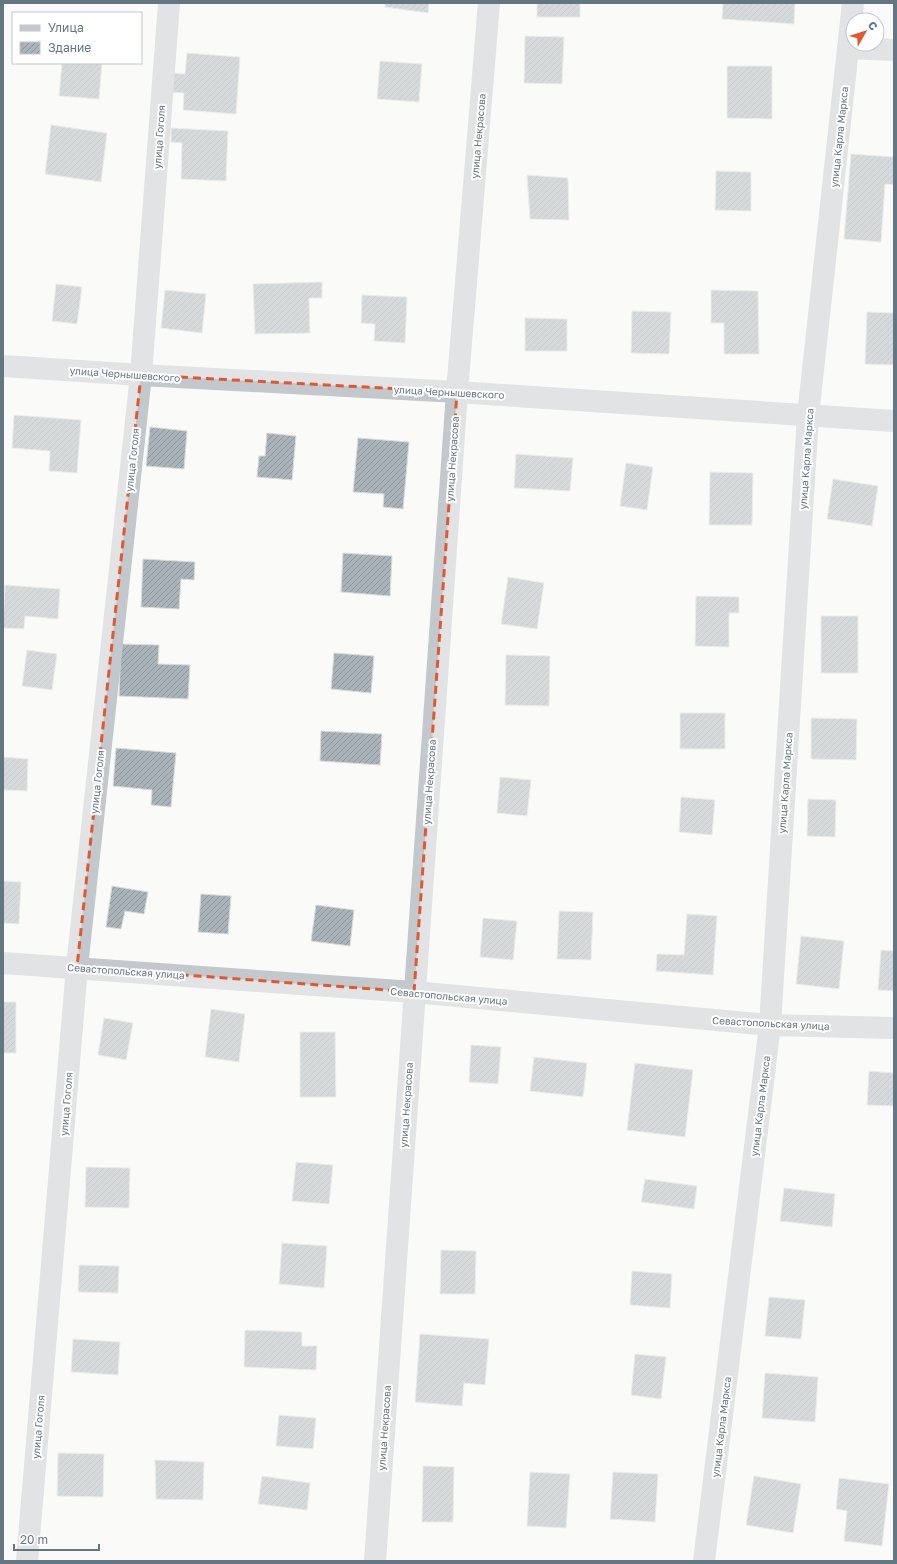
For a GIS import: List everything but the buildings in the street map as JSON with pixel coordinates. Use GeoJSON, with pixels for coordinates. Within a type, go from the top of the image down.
{"type":"FeatureCollection","features":[{"type":"Feature","properties":{"kind":"street","name":"улица Гоголя"},"geometry":{"type":"LineString","coordinates":[[27,1561],[77,967],[141,375],[169,3]]}},
{"type":"Feature","properties":{"kind":"street","name":"улица Некрасова"},"geometry":{"type":"LineString","coordinates":[[375,1561],[457,392],[489,3]]}},
{"type":"Feature","properties":{"kind":"street","name":"улица Карла Маркса"},"geometry":{"type":"LineString","coordinates":[[704,1561],[770,1025],[808,416],[848,52]]}},
{"type":"Feature","properties":{"kind":"street","name":"улица Чернышевского"},"geometry":{"type":"LineString","coordinates":[[3,366],[457,392],[894,421]]}},
{"type":"Feature","properties":{"kind":"street","name":"Севастопольская улица"},"geometry":{"type":"LineString","coordinates":[[3,963],[77,967],[414,992],[770,1025],[894,1028]]}},
{"type":"Feature","properties":{"kind":"highlighted area"},"geometry":{"type":"Polygon","coordinates":[[[141,375],[457,392],[414,992],[77,967],[141,375]]]}}]}
